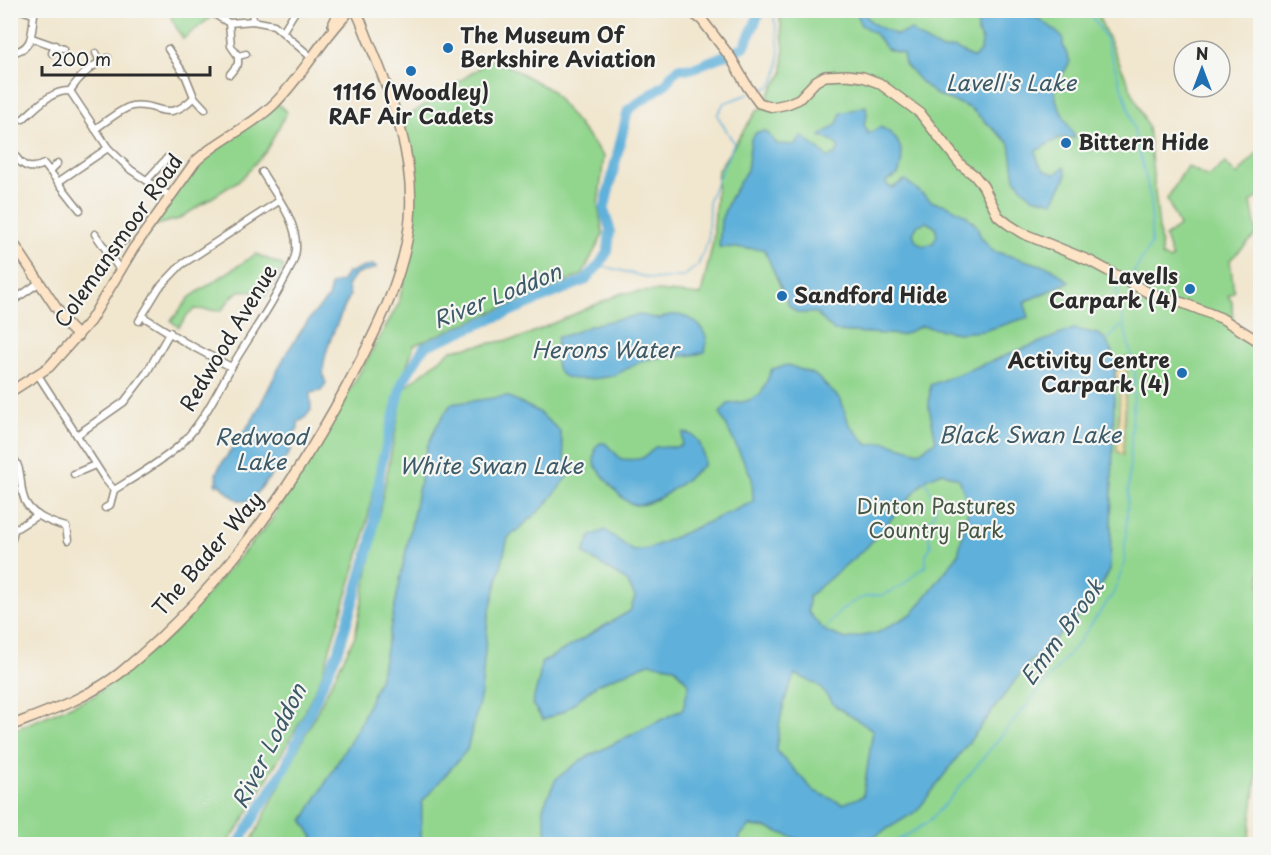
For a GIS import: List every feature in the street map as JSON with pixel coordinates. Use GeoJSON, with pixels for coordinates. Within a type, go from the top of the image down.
{"type":"FeatureCollection","features":[{"type":"Feature","properties":{"kind":"street"},"geometry":{"type":"LineString","coordinates":[[10,53],[27,47],[32,38],[34,12],[21,10]]}},
{"type":"Feature","properties":{"kind":"street"},"geometry":{"type":"LineString","coordinates":[[207,10],[229,23],[265,22],[283,31],[292,44],[312,58]]}},
{"type":"Feature","properties":{"kind":"street"},"geometry":{"type":"LineString","coordinates":[[252,10],[253,21]]}},
{"type":"Feature","properties":{"kind":"street"},"geometry":{"type":"LineString","coordinates":[[283,31],[296,10]]}},
{"type":"Feature","properties":{"kind":"street"},"geometry":{"type":"LineString","coordinates":[[635,10],[651,10]]}},
{"type":"Feature","properties":{"kind":"street"},"geometry":{"type":"LineString","coordinates":[[684,10],[702,20],[731,58],[756,100],[765,106],[773,107],[799,99],[816,81],[825,76],[855,76],[879,83],[927,120],[961,165],[983,186],[998,216],[1008,224],[1022,233],[1090,261],[1151,294],[1210,313],[1260,342]]}},
{"type":"Feature","properties":{"kind":"street","name":"The Bader Way"},"geometry":{"type":"LineString","coordinates":[[10,726],[57,708],[110,679],[153,644],[196,601],[258,528],[292,479],[365,353],[398,274],[407,236],[410,177],[400,121],[382,70],[364,31],[348,12]]}},
{"type":"Feature","properties":{"kind":"street","name":"Colemansmoor Road"},"geometry":{"type":"LineString","coordinates":[[10,392],[49,367],[78,336],[186,172],[202,155],[272,106],[348,12]]}},
{"type":"Feature","properties":{"kind":"street"},"geometry":{"type":"LineString","coordinates":[[229,23],[231,46],[237,56],[237,64],[230,74]]}},
{"type":"Feature","properties":{"kind":"street"},"geometry":{"type":"LineString","coordinates":[[32,38],[63,49]]}},
{"type":"Feature","properties":{"kind":"street"},"geometry":{"type":"LineString","coordinates":[[52,53],[55,45]]}},
{"type":"Feature","properties":{"kind":"street"},"geometry":{"type":"LineString","coordinates":[[168,49],[186,77],[194,97],[205,108]]}},
{"type":"Feature","properties":{"kind":"street"},"geometry":{"type":"LineString","coordinates":[[96,53],[100,61]]}},
{"type":"Feature","properties":{"kind":"street"},"geometry":{"type":"LineString","coordinates":[[237,56],[246,54]]}},
{"type":"Feature","properties":{"kind":"street"},"geometry":{"type":"LineString","coordinates":[[167,62],[173,57]]}},
{"type":"Feature","properties":{"kind":"street"},"geometry":{"type":"LineString","coordinates":[[70,91],[75,82],[100,61],[108,58]]}},
{"type":"Feature","properties":{"kind":"street"},"geometry":{"type":"LineString","coordinates":[[23,119],[39,100],[64,90],[70,91],[108,148],[131,170],[170,196]]}},
{"type":"Feature","properties":{"kind":"street"},"geometry":{"type":"LineString","coordinates":[[95,129],[130,106],[145,106],[168,113],[178,109],[194,97]]}},
{"type":"Feature","properties":{"kind":"street"},"geometry":{"type":"LineString","coordinates":[[58,182],[108,148]]}},
{"type":"Feature","properties":{"kind":"street"},"geometry":{"type":"LineString","coordinates":[[147,180],[168,157]]}},
{"type":"Feature","properties":{"kind":"street"},"geometry":{"type":"LineString","coordinates":[[16,158],[29,168],[44,164],[80,210]]}},
{"type":"Feature","properties":{"kind":"street"},"geometry":{"type":"LineString","coordinates":[[50,171],[57,164]]}},
{"type":"Feature","properties":{"kind":"street","name":"Redwood Avenue"},"geometry":{"type":"LineString","coordinates":[[114,490],[182,443],[206,412],[294,262],[295,232],[290,219],[262,172]]}},
{"type":"Feature","properties":{"kind":"street"},"geometry":{"type":"LineString","coordinates":[[231,367],[170,332],[141,319],[159,288],[181,265],[279,201]]}},
{"type":"Feature","properties":{"kind":"street"},"geometry":{"type":"LineString","coordinates":[[95,234],[120,270]]}},
{"type":"Feature","properties":{"kind":"street"},"geometry":{"type":"LineString","coordinates":[[10,238],[69,327],[78,336]]}},
{"type":"Feature","properties":{"kind":"street"},"geometry":{"type":"LineString","coordinates":[[108,252],[125,240]]}},
{"type":"Feature","properties":{"kind":"street"},"geometry":{"type":"LineString","coordinates":[[10,303],[40,282]]}},
{"type":"Feature","properties":{"kind":"street"},"geometry":{"type":"LineString","coordinates":[[77,435],[124,402],[147,372],[170,332]]}},
{"type":"Feature","properties":{"kind":"street"},"geometry":{"type":"LineString","coordinates":[[38,375],[95,465],[114,490],[110,505],[105,508]]}},
{"type":"Feature","properties":{"kind":"street"},"geometry":{"type":"LineString","coordinates":[[10,455],[19,466],[22,495],[28,507],[53,523],[66,527],[74,522]]}},
{"type":"Feature","properties":{"kind":"street"},"geometry":{"type":"LineString","coordinates":[[74,474],[95,465]]}},
{"type":"Feature","properties":{"kind":"street"},"geometry":{"type":"LineString","coordinates":[[12,539],[12,530],[38,515]]}},
{"type":"Feature","properties":{"kind":"street"},"geometry":{"type":"LineString","coordinates":[[66,527],[68,540]]}},
{"type":"Feature","properties":{"kind":"green space"},"geometry":{"type":"Polygon","coordinates":[[[175,11],[201,11],[210,18],[183,39],[171,18],[175,11]]]}},
{"type":"Feature","properties":{"kind":"green space","name":"Dinton Pastures Country Park"},"geometry":{"type":"Polygon","coordinates":[[[779,11],[1096,11],[1148,127],[1162,256],[1170,260],[1172,258],[1165,237],[1179,226],[1167,199],[1187,166],[1208,177],[1225,163],[1237,175],[1260,150],[1260,196],[1251,202],[1257,234],[1230,260],[1234,292],[1228,296],[1232,302],[1233,328],[1260,346],[1260,748],[1248,844],[250,844],[355,636],[404,388],[452,350],[520,338],[622,293],[657,291],[701,295],[713,242],[718,170],[757,110],[763,108],[770,92],[783,73],[784,49],[779,11]]]}},
{"type":"Feature","properties":{"kind":"green space"},"geometry":{"type":"Polygon","coordinates":[[[494,58],[551,90],[604,157],[598,205],[603,234],[582,275],[414,345],[388,422],[362,545],[322,675],[297,727],[240,826],[226,844],[11,844],[11,731],[94,696],[173,633],[270,522],[347,395],[399,303],[415,224],[404,119],[494,58]]]}},
{"type":"Feature","properties":{"kind":"green space"},"geometry":{"type":"Polygon","coordinates":[[[278,104],[287,112],[266,151],[241,179],[179,219],[153,226],[192,168],[278,104]]]}},
{"type":"Feature","properties":{"kind":"green space"},"geometry":{"type":"Polygon","coordinates":[[[256,254],[284,266],[265,297],[249,291],[239,291],[221,311],[195,309],[188,314],[179,327],[171,321],[190,297],[256,254]]]}},
{"type":"Feature","properties":{"kind":"sand"},"geometry":{"type":"Polygon","coordinates":[[[1127,357],[1123,455],[1117,451],[1120,389],[1115,373],[1127,357]]]}},
{"type":"Feature","properties":{"kind":"water","name":"Lavell's Lake"},"geometry":{"type":"Polygon","coordinates":[[[857,11],[863,11],[874,24],[896,35],[912,30],[917,36],[942,50],[954,48],[974,58],[981,50],[982,40],[978,34],[977,11],[1022,11],[1038,18],[1063,38],[1063,46],[1070,61],[1058,81],[1055,95],[1075,138],[1059,138],[1036,151],[1039,164],[1043,169],[1055,174],[1064,167],[1066,172],[1054,202],[1033,197],[1026,192],[1015,179],[1010,144],[970,108],[935,94],[921,82],[905,64],[903,54],[887,49],[875,34],[860,24],[857,11]]]}},
{"type":"Feature","properties":{"kind":"water"},"geometry":{"type":"Polygon","coordinates":[[[866,106],[867,116],[864,124],[868,134],[880,127],[897,140],[902,160],[898,175],[886,181],[887,185],[892,188],[905,180],[933,202],[947,205],[966,215],[976,225],[981,237],[993,251],[1052,268],[1069,282],[1024,302],[1029,317],[984,331],[958,333],[921,326],[902,335],[834,331],[816,313],[798,313],[789,306],[764,249],[719,247],[721,220],[730,198],[747,170],[751,139],[757,132],[766,131],[777,144],[796,145],[802,136],[828,157],[835,155],[839,148],[833,141],[820,136],[837,124],[841,113],[866,106]],[[926,222],[918,225],[913,233],[916,241],[923,246],[933,243],[937,235],[935,227],[926,222]]]}},
{"type":"Feature","properties":{"kind":"water","name":"Redwood Lake"},"geometry":{"type":"Polygon","coordinates":[[[371,265],[376,268],[355,275],[347,286],[350,295],[326,352],[324,374],[326,383],[321,391],[310,393],[311,410],[304,419],[298,422],[298,428],[292,437],[291,450],[251,500],[238,500],[220,484],[216,485],[218,481],[216,474],[220,466],[253,419],[287,352],[310,318],[328,298],[331,285],[342,281],[347,273],[371,265]]]}},
{"type":"Feature","properties":{"kind":"water","name":"Herons Water"},"geometry":{"type":"Polygon","coordinates":[[[640,315],[660,319],[673,315],[693,321],[699,325],[706,337],[705,352],[650,359],[603,378],[568,378],[558,371],[556,365],[557,337],[599,323],[640,315]]]}},
{"type":"Feature","properties":{"kind":"water","name":"Black Swan Lake"},"geometry":{"type":"Polygon","coordinates":[[[1074,329],[1091,332],[1105,339],[1115,360],[1110,570],[1079,616],[1027,665],[917,811],[874,837],[824,844],[810,844],[768,828],[750,826],[740,836],[740,844],[548,844],[543,807],[556,779],[581,760],[683,709],[689,684],[674,667],[649,663],[598,684],[564,711],[543,720],[532,704],[541,663],[630,611],[635,597],[627,581],[583,553],[591,536],[605,530],[633,551],[648,549],[753,502],[752,478],[720,413],[728,404],[747,401],[761,394],[772,369],[788,365],[815,375],[841,400],[849,424],[868,445],[885,442],[919,452],[936,441],[929,408],[930,385],[1074,329]],[[942,472],[925,480],[867,547],[809,596],[808,612],[825,631],[846,639],[877,633],[913,613],[958,555],[969,506],[959,479],[942,472]],[[795,674],[782,712],[777,751],[814,791],[843,804],[863,796],[873,730],[835,706],[818,685],[795,674]]]}},
{"type":"Feature","properties":{"kind":"water","name":"White Swan Lake"},"geometry":{"type":"Polygon","coordinates":[[[507,396],[537,411],[560,431],[568,476],[545,506],[508,538],[488,618],[481,694],[467,750],[422,802],[421,837],[427,844],[317,844],[303,821],[360,724],[381,674],[427,447],[437,425],[451,404],[507,396]]]}},
{"type":"Feature","properties":{"kind":"water"},"geometry":{"type":"Polygon","coordinates":[[[683,433],[697,439],[702,449],[704,465],[670,492],[649,503],[640,505],[627,501],[594,464],[595,448],[600,443],[605,443],[621,459],[637,459],[647,455],[655,447],[682,445],[683,433]]]}},
{"type":"Feature","properties":{"kind":"waterway","name":"River Loddon"},"geometry":{"type":"LineString","coordinates":[[238,844],[284,769],[340,646],[371,542],[381,466],[402,383],[424,347],[584,281],[608,251],[610,229],[604,210],[628,110],[667,83],[672,74],[680,68],[691,69],[744,47],[761,10]]}},
{"type":"Feature","properties":{"kind":"waterway"},"geometry":{"type":"LineString","coordinates":[[756,91],[770,86],[778,71],[779,50],[772,10]]}},
{"type":"Feature","properties":{"kind":"waterway","name":"Emm Brook"},"geometry":{"type":"LineString","coordinates":[[1088,10],[1105,37],[1129,110],[1151,200],[1151,244],[1131,277]]}},
{"type":"Feature","properties":{"kind":"waterway"},"geometry":{"type":"LineString","coordinates":[[599,265],[653,279],[683,277],[698,265],[708,241],[709,199],[734,143],[717,115],[724,103],[749,94]]}},
{"type":"Feature","properties":{"kind":"waterway","name":"Emm Brook"},"geometry":{"type":"LineString","coordinates":[[892,844],[927,823],[947,802],[1077,644],[1113,594],[1124,565],[1135,373],[1116,290],[1122,284]]}},
{"type":"Feature","properties":{"kind":"waterway"},"geometry":{"type":"LineString","coordinates":[[1107,340],[1121,326]]}},
{"type":"Feature","properties":{"kind":"waterway"},"geometry":{"type":"LineString","coordinates":[[825,631],[832,620],[849,604],[863,598],[883,595],[900,587],[926,566],[926,554],[931,546],[926,525],[936,508],[925,480]]}},
{"type":"Feature","properties":{"kind":"place","name":"The Museum Of Berkshire Aviation"},"geometry":{"type":"Point","coordinates":[448,48]}},
{"type":"Feature","properties":{"kind":"place","name":"1116 (Woodley) RAF Air Cadets"},"geometry":{"type":"Point","coordinates":[411,71]}},
{"type":"Feature","properties":{"kind":"place","name":"Bittern Hide"},"geometry":{"type":"Point","coordinates":[1066,143]}},
{"type":"Feature","properties":{"kind":"place","name":"Lavells Carpark (4)"},"geometry":{"type":"Point","coordinates":[1190,289]}},
{"type":"Feature","properties":{"kind":"place","name":"Sandford Hide"},"geometry":{"type":"Point","coordinates":[782,296]}},
{"type":"Feature","properties":{"kind":"place","name":"Activity Centre Carpark (4)"},"geometry":{"type":"Point","coordinates":[1182,373]}}]}
